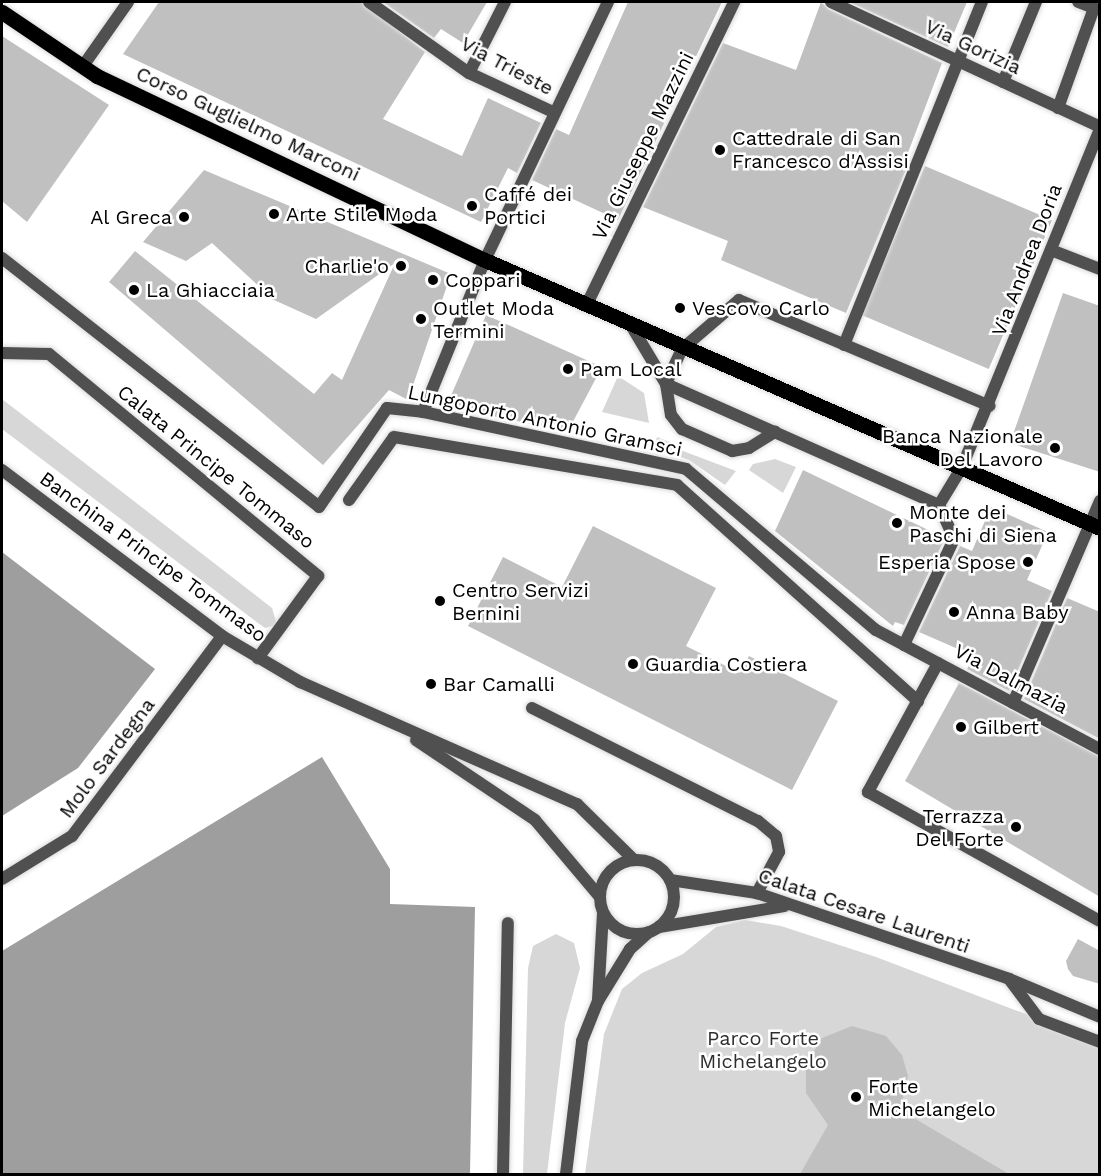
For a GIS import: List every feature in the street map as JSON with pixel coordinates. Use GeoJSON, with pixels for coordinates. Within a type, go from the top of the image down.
{"type":"FeatureCollection","features":[{"type":"Feature","properties":{"kind":"main road","name":"Corso Guglielmo Marconi"},"geometry":{"type":"LineString","coordinates":[[2,12],[83,66],[485,260],[682,349],[962,467],[1095,526]]}},
{"type":"Feature","properties":{"kind":"street"},"geometry":{"type":"LineString","coordinates":[[83,66],[128,2]]}},
{"type":"Feature","properties":{"kind":"street","name":"Via Trieste"},"geometry":{"type":"LineString","coordinates":[[369,2],[470,73],[553,112],[485,260],[423,412]]}},
{"type":"Feature","properties":{"kind":"street"},"geometry":{"type":"LineString","coordinates":[[470,73],[505,2]]}},
{"type":"Feature","properties":{"kind":"street"},"geometry":{"type":"LineString","coordinates":[[553,112],[608,2]]}},
{"type":"Feature","properties":{"kind":"street","name":"Via Giuseppe Mazzini"},"geometry":{"type":"LineString","coordinates":[[586,306],[734,2]]}},
{"type":"Feature","properties":{"kind":"street","name":"Via Gorizia"},"geometry":{"type":"LineString","coordinates":[[831,2],[1100,128]]}},
{"type":"Feature","properties":{"kind":"street"},"geometry":{"type":"LineString","coordinates":[[844,345],[982,2]]}},
{"type":"Feature","properties":{"kind":"street"},"geometry":{"type":"LineString","coordinates":[[1003,82],[1036,2]]}},
{"type":"Feature","properties":{"kind":"street"},"geometry":{"type":"LineString","coordinates":[[1058,108],[1094,8],[1078,2]]}},
{"type":"Feature","properties":{"kind":"street","name":"Via Andrea Doria"},"geometry":{"type":"LineString","coordinates":[[939,505],[962,467],[990,406],[1100,128]]}},
{"type":"Feature","properties":{"kind":"street"},"geometry":{"type":"LineString","coordinates":[[1052,250],[1100,269]]}},
{"type":"Feature","properties":{"kind":"street","name":"Lungoporto Antonio Gramsci"},"geometry":{"type":"LineString","coordinates":[[2,258],[319,507],[387,408],[423,412],[686,469],[876,630],[904,645]]}},
{"type":"Feature","properties":{"kind":"street"},"geometry":{"type":"LineString","coordinates":[[666,384],[682,349],[739,300],[990,406]]}},
{"type":"Feature","properties":{"kind":"street"},"geometry":{"type":"LineString","coordinates":[[632,327],[666,384],[671,415],[682,429],[732,451],[749,448],[775,432]]}},
{"type":"Feature","properties":{"kind":"street","name":"Calata Principe Tommaso"},"geometry":{"type":"LineString","coordinates":[[2,353],[49,354],[318,576],[258,658]]}},
{"type":"Feature","properties":{"kind":"street"},"geometry":{"type":"LineString","coordinates":[[666,384],[939,505],[954,539],[904,645]]}},
{"type":"Feature","properties":{"kind":"street"},"geometry":{"type":"LineString","coordinates":[[349,500],[394,437],[677,485],[918,701]]}},
{"type":"Feature","properties":{"kind":"street","name":"Banchina Principe Tommaso"},"geometry":{"type":"LineString","coordinates":[[2,470],[222,636],[258,658],[381,719]]}},
{"type":"Feature","properties":{"kind":"street"},"geometry":{"type":"LineString","coordinates":[[1013,703],[1095,526],[1100,501]]}},
{"type":"Feature","properties":{"kind":"street","name":"Molo Sardegna"},"geometry":{"type":"LineString","coordinates":[[2,879],[72,836],[222,636]]}},
{"type":"Feature","properties":{"kind":"street","name":"Via Dalmazia"},"geometry":{"type":"LineString","coordinates":[[904,645],[1100,748]]}},
{"type":"Feature","properties":{"kind":"street"},"geometry":{"type":"LineString","coordinates":[[938,663],[868,792],[1100,921]]}},
{"type":"Feature","properties":{"kind":"street"},"geometry":{"type":"LineString","coordinates":[[532,708],[758,821],[776,836],[779,852],[757,893]]}},
{"type":"Feature","properties":{"kind":"street"},"geometry":{"type":"LineString","coordinates":[[381,719],[487,784],[535,820],[599,896],[603,913],[598,1001]]}},
{"type":"Feature","properties":{"kind":"street"},"geometry":{"type":"LineString","coordinates":[[381,719],[576,804],[634,860]]}},
{"type":"Feature","properties":{"kind":"street"},"geometry":{"type":"LineString","coordinates":[[566,1174],[582,1041],[598,1001],[630,949],[654,930],[674,900],[670,880],[648,862],[634,860],[614,868],[599,896]]}},
{"type":"Feature","properties":{"kind":"street","name":"Calata Cesare Laurenti"},"geometry":{"type":"LineString","coordinates":[[670,880],[757,893],[858,931],[1009,979],[1100,1017]]}},
{"type":"Feature","properties":{"kind":"street"},"geometry":{"type":"LineString","coordinates":[[603,913],[617,929],[654,930],[786,905]]}},
{"type":"Feature","properties":{"kind":"street"},"geometry":{"type":"LineString","coordinates":[[503,1174],[508,923]]}},
{"type":"Feature","properties":{"kind":"street"},"geometry":{"type":"LineString","coordinates":[[1009,979],[1039,1018],[1100,1042]]}},
{"type":"Feature","properties":{"kind":"green space"},"geometry":{"type":"Polygon","coordinates":[[[618,376],[644,393],[649,423],[602,412],[618,376]]]}},
{"type":"Feature","properties":{"kind":"green space"},"geometry":{"type":"Polygon","coordinates":[[[2,399],[272,608],[277,625],[265,628],[2,429],[2,399]]]}},
{"type":"Feature","properties":{"kind":"green space"},"geometry":{"type":"Polygon","coordinates":[[[657,437],[677,445],[675,448],[736,471],[725,485],[689,460],[654,448],[657,437]]]}},
{"type":"Feature","properties":{"kind":"green space"},"geometry":{"type":"Polygon","coordinates":[[[775,459],[796,467],[783,493],[749,470],[753,464],[775,459]]]}},
{"type":"Feature","properties":{"kind":"green space","name":"Parco Forte Michelangelo"},"geometry":{"type":"Polygon","coordinates":[[[745,920],[781,926],[876,957],[1099,1042],[1099,1174],[585,1174],[604,1034],[622,989],[642,973],[683,954],[716,927],[745,920]]]}},
{"type":"Feature","properties":{"kind":"green space"},"geometry":{"type":"Polygon","coordinates":[[[556,934],[574,943],[580,968],[565,1023],[547,1174],[523,1174],[528,968],[533,946],[556,934]]]}},
{"type":"Feature","properties":{"kind":"shaded area"},"geometry":{"type":"Polygon","coordinates":[[[2,552],[155,669],[78,768],[2,816],[2,552]]]}},
{"type":"Feature","properties":{"kind":"shaded area"},"geometry":{"type":"Polygon","coordinates":[[[322,757],[390,869],[390,904],[475,907],[470,1174],[2,1174],[2,951],[322,757]]]}},
{"type":"Feature","properties":{"kind":"building"},"geometry":{"type":"Polygon","coordinates":[[[159,2],[361,2],[425,52],[383,119],[462,156],[488,98],[541,123],[517,173],[508,168],[481,222],[123,54],[159,2]]]}},
{"type":"Feature","properties":{"kind":"building"},"geometry":{"type":"Polygon","coordinates":[[[383,2],[487,2],[463,43],[441,29],[434,38],[383,2]]]}},
{"type":"Feature","properties":{"kind":"building"},"geometry":{"type":"Polygon","coordinates":[[[628,2],[722,2],[618,220],[532,180],[556,129],[569,135],[628,2]]]}},
{"type":"Feature","properties":{"kind":"building"},"geometry":{"type":"Polygon","coordinates":[[[821,2],[828,9],[942,63],[906,158],[910,160],[846,313],[721,260],[728,241],[643,207],[723,43],[796,70],[821,2]]]}},
{"type":"Feature","properties":{"kind":"building"},"geometry":{"type":"Polygon","coordinates":[[[849,2],[967,2],[948,47],[849,2]]]}},
{"type":"Feature","properties":{"kind":"building"},"geometry":{"type":"Polygon","coordinates":[[[2,36],[109,105],[27,222],[2,201],[2,36]]]}},
{"type":"Feature","properties":{"kind":"building"},"geometry":{"type":"Polygon","coordinates":[[[925,166],[1052,220],[989,369],[862,315],[925,166]]]}},
{"type":"Feature","properties":{"kind":"building"},"geometry":{"type":"Polygon","coordinates":[[[204,170],[451,274],[408,400],[389,390],[323,465],[109,282],[135,251],[314,394],[332,373],[342,380],[395,263],[316,319],[263,295],[264,291],[212,243],[186,261],[143,242],[204,170]]]}},
{"type":"Feature","properties":{"kind":"building"},"geometry":{"type":"Polygon","coordinates":[[[1063,293],[1100,306],[1100,472],[1010,443],[1063,293]]]}},
{"type":"Feature","properties":{"kind":"building"},"geometry":{"type":"Polygon","coordinates":[[[486,315],[602,367],[568,431],[446,407],[486,315]]]}},
{"type":"Feature","properties":{"kind":"building"},"geometry":{"type":"Polygon","coordinates":[[[803,470],[945,538],[904,625],[895,622],[893,626],[775,531],[803,470]]]}},
{"type":"Feature","properties":{"kind":"building"},"geometry":{"type":"Polygon","coordinates":[[[991,507],[1048,532],[1027,580],[1052,591],[1009,691],[967,669],[974,656],[919,632],[960,546],[972,551],[991,507]]]}},
{"type":"Feature","properties":{"kind":"building","name":"Guardia Costiera"},"geometry":{"type":"Polygon","coordinates":[[[593,526],[716,588],[686,646],[740,673],[749,656],[838,701],[792,790],[468,626],[503,557],[562,587],[593,526]]]}},
{"type":"Feature","properties":{"kind":"building"},"geometry":{"type":"Polygon","coordinates":[[[1067,598],[1100,612],[1100,739],[1024,699],[1067,598]]]}},
{"type":"Feature","properties":{"kind":"building"},"geometry":{"type":"Polygon","coordinates":[[[959,683],[1100,757],[1100,897],[905,781],[959,683]]]}},
{"type":"Feature","properties":{"kind":"building"},"geometry":{"type":"Polygon","coordinates":[[[1078,939],[1100,951],[1100,984],[1073,976],[1068,969],[1066,961],[1078,939]]]}},
{"type":"Feature","properties":{"kind":"building","name":"Forte Michelangelo"},"geometry":{"type":"Polygon","coordinates":[[[852,1026],[886,1036],[902,1055],[908,1076],[900,1110],[1009,1174],[800,1174],[828,1125],[806,1093],[806,1064],[822,1038],[852,1026]]]}},
{"type":"Feature","properties":{"kind":"place","name":"Cattedrale di San Francesco d'Assisi"},"geometry":{"type":"Point","coordinates":[720,150]}},
{"type":"Feature","properties":{"kind":"place","name":"Caffé dei Portici"},"geometry":{"type":"Point","coordinates":[472,206]}},
{"type":"Feature","properties":{"kind":"place","name":"Arte Stile Moda"},"geometry":{"type":"Point","coordinates":[274,214]}},
{"type":"Feature","properties":{"kind":"place","name":"Al Greca"},"geometry":{"type":"Point","coordinates":[184,217]}},
{"type":"Feature","properties":{"kind":"place","name":"Charlie'o"},"geometry":{"type":"Point","coordinates":[401,266]}},
{"type":"Feature","properties":{"kind":"place","name":"Coppari"},"geometry":{"type":"Point","coordinates":[433,280]}},
{"type":"Feature","properties":{"kind":"place","name":"La Ghiacciaia"},"geometry":{"type":"Point","coordinates":[134,290]}},
{"type":"Feature","properties":{"kind":"place","name":"Vescovo Carlo"},"geometry":{"type":"Point","coordinates":[680,308]}},
{"type":"Feature","properties":{"kind":"place","name":"Outlet Moda Termini"},"geometry":{"type":"Point","coordinates":[421,319]}},
{"type":"Feature","properties":{"kind":"place","name":"Pam Local"},"geometry":{"type":"Point","coordinates":[568,369]}},
{"type":"Feature","properties":{"kind":"place","name":"Banca Nazionale Del Lavoro"},"geometry":{"type":"Point","coordinates":[1055,448]}},
{"type":"Feature","properties":{"kind":"place","name":"Monte dei Paschi di Siena"},"geometry":{"type":"Point","coordinates":[897,523]}},
{"type":"Feature","properties":{"kind":"place","name":"Esperia Spose"},"geometry":{"type":"Point","coordinates":[1028,562]}},
{"type":"Feature","properties":{"kind":"place","name":"Centro Servizi Bernini"},"geometry":{"type":"Point","coordinates":[440,601]}},
{"type":"Feature","properties":{"kind":"place","name":"Anna Baby"},"geometry":{"type":"Point","coordinates":[954,612]}},
{"type":"Feature","properties":{"kind":"place","name":"Guardia Costiera"},"geometry":{"type":"Point","coordinates":[633,664]}},
{"type":"Feature","properties":{"kind":"place","name":"Bar Camalli"},"geometry":{"type":"Point","coordinates":[431,684]}},
{"type":"Feature","properties":{"kind":"place","name":"Gilbert"},"geometry":{"type":"Point","coordinates":[961,727]}},
{"type":"Feature","properties":{"kind":"place","name":"Terrazza Del Forte"},"geometry":{"type":"Point","coordinates":[1016,827]}},
{"type":"Feature","properties":{"kind":"place","name":"Forte Michelangelo"},"geometry":{"type":"Point","coordinates":[856,1097]}}]}
